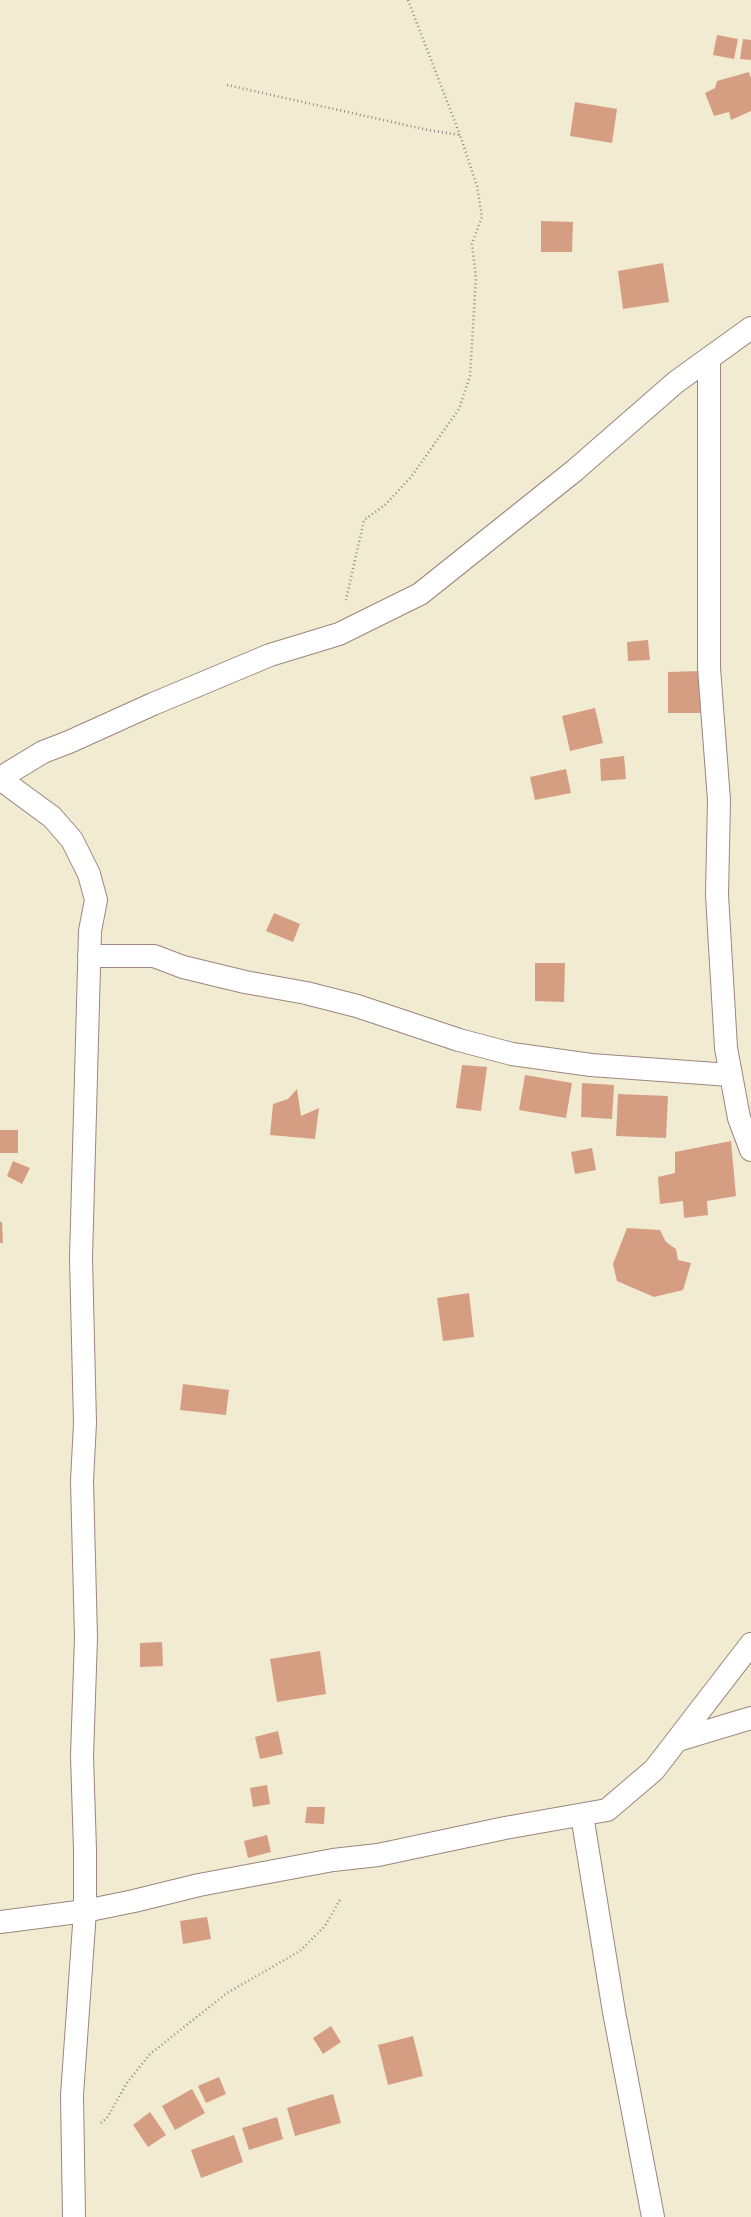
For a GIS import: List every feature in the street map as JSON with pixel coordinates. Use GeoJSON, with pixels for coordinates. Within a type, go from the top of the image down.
{"type":"FeatureCollection","features":[{"type":"Feature","properties":{"kind":"street"},"geometry":{"type":"LineString","coordinates":[[74,2217],[72,2095],[85,1911],[82,1756],[86,1638],[82,1481],[85,1423],[81,1258],[90,931],[96,900],[89,874],[72,840],[52,818],[0,778],[43,752],[270,655],[344,632],[420,594],[574,471],[676,382],[751,328]]}},
{"type":"Feature","properties":{"kind":"street"},"geometry":{"type":"LineString","coordinates":[[709,358],[709,668],[719,800],[717,896],[720,922],[724,1019],[730,1075],[739,1118],[751,1150]]}},
{"type":"Feature","properties":{"kind":"street"},"geometry":{"type":"LineString","coordinates":[[89,956],[154,956],[183,967],[245,982],[306,993],[357,1006],[459,1040],[512,1054],[591,1065],[730,1075]]}},
{"type":"Feature","properties":{"kind":"street"},"geometry":{"type":"LineString","coordinates":[[0,1922],[85,1911],[134,1901],[199,1884],[333,1860],[378,1855],[505,1828],[607,1810],[654,1770],[751,1644]]}},
{"type":"Feature","properties":{"kind":"street"},"geometry":{"type":"LineString","coordinates":[[678,1740],[751,1718]]}},
{"type":"Feature","properties":{"kind":"street"},"geometry":{"type":"LineString","coordinates":[[582,1815],[614,2012],[653,2217]]}},
{"type":"Feature","properties":{"kind":"path"},"geometry":{"type":"LineString","coordinates":[[344,632],[346,596],[364,520],[385,505],[415,472],[459,409],[470,376],[476,278],[472,244],[482,217],[477,186],[460,135],[408,0]]}},
{"type":"Feature","properties":{"kind":"path"},"geometry":{"type":"LineString","coordinates":[[226,85],[428,130],[460,135]]}},
{"type":"Feature","properties":{"kind":"path"},"geometry":{"type":"LineString","coordinates":[[73,2146],[107,2118],[127,2084],[150,2054],[181,2027],[227,1993],[264,1974],[300,1951],[325,1926],[341,1898]]}},
{"type":"Feature","properties":{"kind":"building"},"geometry":{"type":"Polygon","coordinates":[[[717,35],[738,39],[734,59],[713,55],[717,35]]]}},
{"type":"Feature","properties":{"kind":"building"},"geometry":{"type":"Polygon","coordinates":[[[743,39],[751,40],[751,60],[740,59],[743,39]]]}},
{"type":"Feature","properties":{"kind":"building"},"geometry":{"type":"Polygon","coordinates":[[[749,72],[751,79],[751,111],[731,120],[729,112],[714,116],[705,93],[715,88],[717,81],[749,72]]]}},
{"type":"Feature","properties":{"kind":"building"},"geometry":{"type":"Polygon","coordinates":[[[575,102],[617,109],[612,143],[570,136],[575,102]]]}},
{"type":"Feature","properties":{"kind":"building"},"geometry":{"type":"Polygon","coordinates":[[[541,221],[573,222],[572,252],[541,252],[541,221]]]}},
{"type":"Feature","properties":{"kind":"building"},"geometry":{"type":"Polygon","coordinates":[[[663,263],[669,302],[623,309],[618,271],[663,263]]]}},
{"type":"Feature","properties":{"kind":"building"},"geometry":{"type":"Polygon","coordinates":[[[648,640],[650,660],[628,661],[627,642],[648,640]]]}},
{"type":"Feature","properties":{"kind":"building"},"geometry":{"type":"Polygon","coordinates":[[[700,671],[700,713],[668,713],[668,672],[700,671]]]}},
{"type":"Feature","properties":{"kind":"building"},"geometry":{"type":"Polygon","coordinates":[[[595,708],[603,743],[570,751],[562,716],[595,708]]]}},
{"type":"Feature","properties":{"kind":"building"},"geometry":{"type":"Polygon","coordinates":[[[624,756],[626,779],[601,781],[600,759],[624,756]]]}},
{"type":"Feature","properties":{"kind":"building"},"geometry":{"type":"Polygon","coordinates":[[[566,769],[571,793],[535,800],[530,777],[566,769]]]}},
{"type":"Feature","properties":{"kind":"building"},"geometry":{"type":"Polygon","coordinates":[[[274,913],[300,924],[293,942],[266,931],[274,913]]]}},
{"type":"Feature","properties":{"kind":"building"},"geometry":{"type":"Polygon","coordinates":[[[535,963],[565,963],[564,1002],[535,1001],[535,963]]]}},
{"type":"Feature","properties":{"kind":"building"},"geometry":{"type":"Polygon","coordinates":[[[462,1065],[487,1067],[481,1111],[456,1108],[462,1065]]]}},
{"type":"Feature","properties":{"kind":"building"},"geometry":{"type":"Polygon","coordinates":[[[525,1075],[572,1083],[566,1118],[519,1110],[525,1075]]]}},
{"type":"Feature","properties":{"kind":"building"},"geometry":{"type":"Polygon","coordinates":[[[582,1083],[614,1085],[612,1119],[581,1117],[582,1083]]]}},
{"type":"Feature","properties":{"kind":"building"},"geometry":{"type":"Polygon","coordinates":[[[297,1089],[301,1116],[319,1108],[315,1139],[270,1135],[273,1104],[288,1099],[297,1089]]]}},
{"type":"Feature","properties":{"kind":"building"},"geometry":{"type":"Polygon","coordinates":[[[618,1094],[668,1096],[666,1138],[616,1136],[618,1094]]]}},
{"type":"Feature","properties":{"kind":"building"},"geometry":{"type":"Polygon","coordinates":[[[0,1130],[18,1130],[18,1153],[0,1153],[0,1130]]]}},
{"type":"Feature","properties":{"kind":"building"},"geometry":{"type":"Polygon","coordinates":[[[731,1141],[736,1196],[707,1201],[708,1215],[684,1218],[683,1201],[660,1204],[658,1177],[675,1173],[675,1152],[731,1141]]]}},
{"type":"Feature","properties":{"kind":"building"},"geometry":{"type":"Polygon","coordinates":[[[592,1148],[596,1170],[575,1174],[571,1152],[592,1148]]]}},
{"type":"Feature","properties":{"kind":"building"},"geometry":{"type":"Polygon","coordinates":[[[13,1161],[30,1168],[22,1184],[7,1176],[13,1161]]]}},
{"type":"Feature","properties":{"kind":"building"},"geometry":{"type":"Polygon","coordinates":[[[0,1222],[2,1222],[3,1243],[0,1243],[0,1222]]]}},
{"type":"Feature","properties":{"kind":"building"},"geometry":{"type":"Polygon","coordinates":[[[627,1228],[660,1230],[666,1242],[676,1249],[678,1260],[691,1263],[683,1290],[654,1297],[617,1281],[613,1264],[627,1228]]]}},
{"type":"Feature","properties":{"kind":"building"},"geometry":{"type":"Polygon","coordinates":[[[469,1293],[474,1337],[443,1341],[437,1298],[469,1293]]]}},
{"type":"Feature","properties":{"kind":"building"},"geometry":{"type":"Polygon","coordinates":[[[183,1384],[229,1390],[226,1415],[180,1410],[183,1384]]]}},
{"type":"Feature","properties":{"kind":"building"},"geometry":{"type":"Polygon","coordinates":[[[162,1642],[163,1666],[140,1667],[140,1643],[162,1642]]]}},
{"type":"Feature","properties":{"kind":"building"},"geometry":{"type":"Polygon","coordinates":[[[320,1651],[326,1694],[277,1702],[270,1659],[320,1651]]]}},
{"type":"Feature","properties":{"kind":"building"},"geometry":{"type":"Polygon","coordinates":[[[278,1731],[283,1754],[260,1759],[255,1737],[278,1731]]]}},
{"type":"Feature","properties":{"kind":"building"},"geometry":{"type":"Polygon","coordinates":[[[267,1785],[270,1804],[253,1807],[250,1788],[267,1785]]]}},
{"type":"Feature","properties":{"kind":"building"},"geometry":{"type":"Polygon","coordinates":[[[307,1807],[325,1807],[324,1824],[305,1823],[307,1807]]]}},
{"type":"Feature","properties":{"kind":"building"},"geometry":{"type":"Polygon","coordinates":[[[267,1835],[271,1852],[248,1858],[244,1841],[267,1835]]]}},
{"type":"Feature","properties":{"kind":"building"},"geometry":{"type":"Polygon","coordinates":[[[207,1917],[211,1939],[183,1944],[180,1921],[207,1917]]]}},
{"type":"Feature","properties":{"kind":"building"},"geometry":{"type":"Polygon","coordinates":[[[331,2026],[341,2042],[323,2054],[313,2038],[331,2026]]]}},
{"type":"Feature","properties":{"kind":"building"},"geometry":{"type":"Polygon","coordinates":[[[413,2036],[423,2076],[388,2085],[378,2045],[413,2036]]]}},
{"type":"Feature","properties":{"kind":"building"},"geometry":{"type":"Polygon","coordinates":[[[219,2077],[226,2094],[206,2103],[198,2086],[219,2077]]]}},
{"type":"Feature","properties":{"kind":"building"},"geometry":{"type":"Polygon","coordinates":[[[192,2089],[205,2113],[175,2130],[162,2106],[192,2089]]]}},
{"type":"Feature","properties":{"kind":"building"},"geometry":{"type":"Polygon","coordinates":[[[333,2094],[341,2123],[295,2136],[287,2108],[333,2094]]]}},
{"type":"Feature","properties":{"kind":"building"},"geometry":{"type":"Polygon","coordinates":[[[150,2112],[166,2135],[148,2147],[133,2125],[150,2112]]]}},
{"type":"Feature","properties":{"kind":"building"},"geometry":{"type":"Polygon","coordinates":[[[277,2117],[283,2139],[249,2150],[242,2128],[277,2117]]]}},
{"type":"Feature","properties":{"kind":"building"},"geometry":{"type":"Polygon","coordinates":[[[234,2135],[243,2162],[201,2178],[191,2150],[234,2135]]]}}]}
